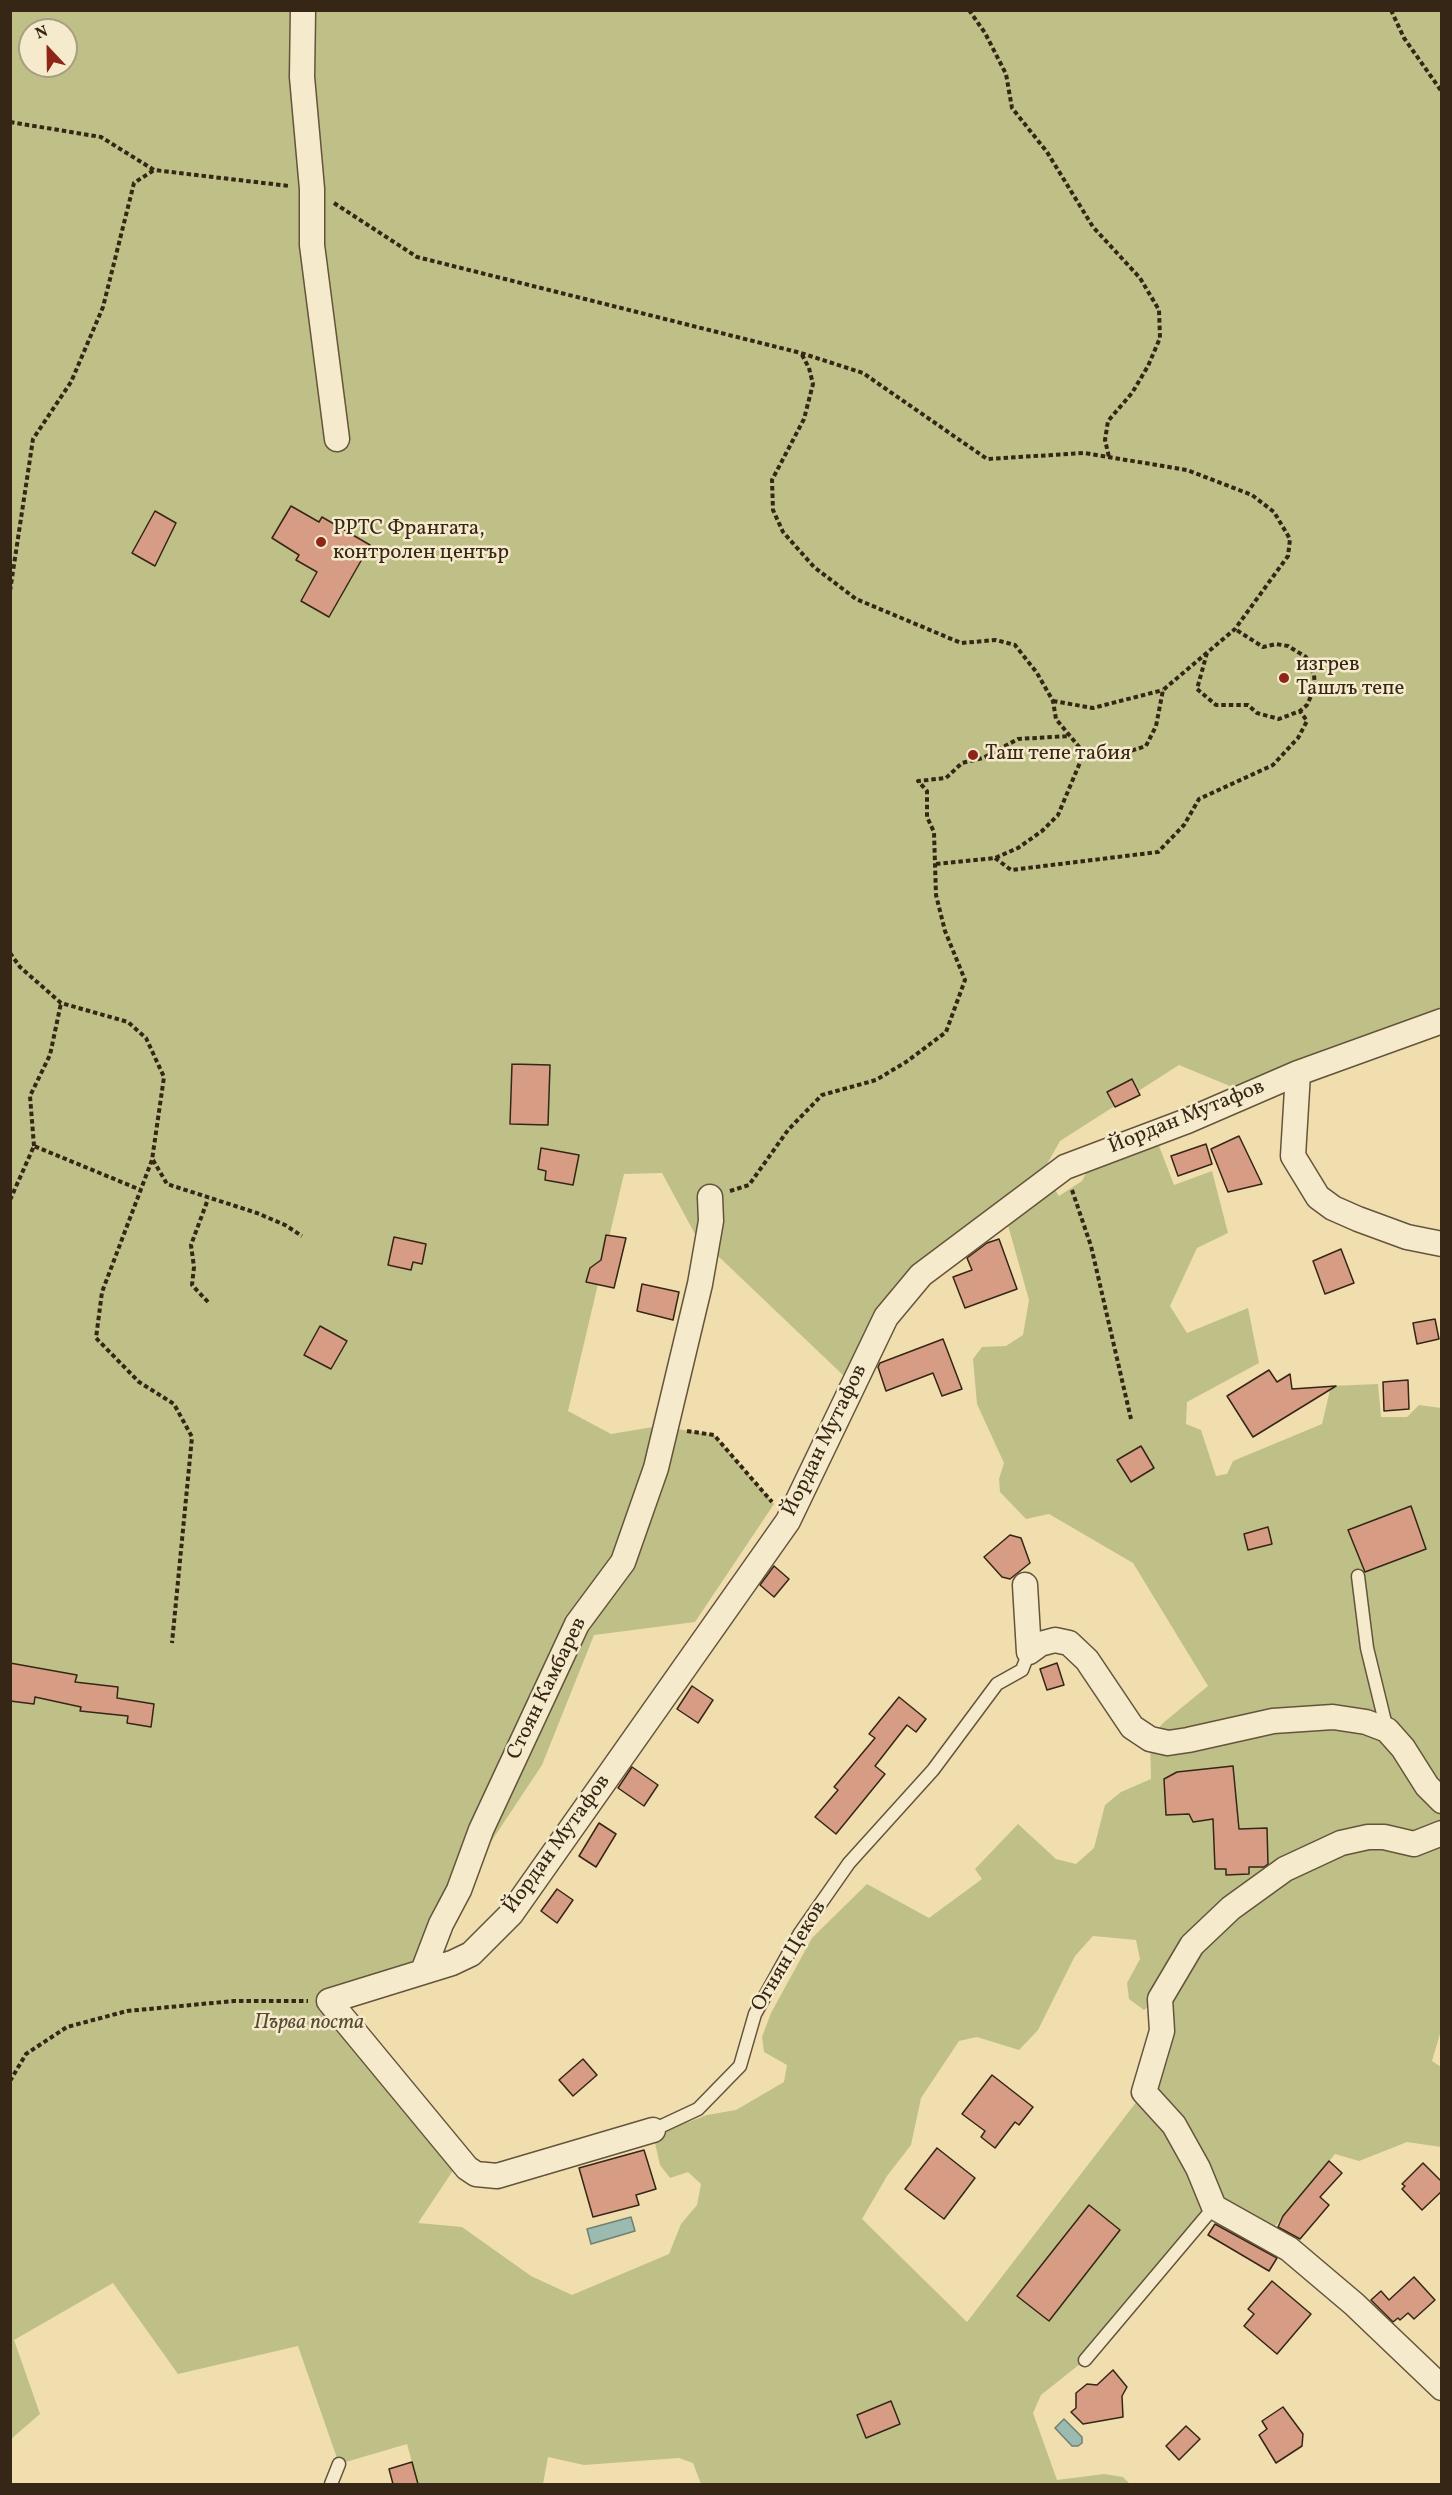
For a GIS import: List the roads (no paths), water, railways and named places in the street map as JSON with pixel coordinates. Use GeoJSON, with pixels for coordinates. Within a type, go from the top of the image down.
{"type":"FeatureCollection","features":[{"type":"Feature","properties":{"kind":"street"},"geometry":{"type":"LineString","coordinates":[[303,10],[302,77],[312,189],[312,245],[337,439]]}},
{"type":"Feature","properties":{"kind":"street","name":"Йордан Мутафов"},"geometry":{"type":"LineString","coordinates":[[329,2001],[471,1954],[511,1914],[792,1512],[886,1317],[921,1275],[1065,1167],[1187,1121],[1298,1073],[1442,1021]]}},
{"type":"Feature","properties":{"kind":"street"},"geometry":{"type":"LineString","coordinates":[[1298,1073],[1293,1156],[1318,1197],[1333,1208],[1358,1219],[1407,1237],[1442,1244]]}},
{"type":"Feature","properties":{"kind":"street","name":"Стоян Камбарев"},"geometry":{"type":"LineString","coordinates":[[423,1971],[441,1924],[459,1890],[481,1830],[577,1624],[623,1562],[656,1468],[666,1428],[700,1284],[711,1221],[710,1197]]}},
{"type":"Feature","properties":{"kind":"street"},"geometry":{"type":"LineString","coordinates":[[1025,1585],[1029,1652],[1047,1642],[1069,1642],[1087,1660],[1132,1727],[1150,1739],[1168,1743],[1273,1721],[1333,1717],[1366,1722],[1387,1730],[1403,1748],[1427,1786],[1442,1801]]}},
{"type":"Feature","properties":{"kind":"street"},"geometry":{"type":"LineString","coordinates":[[1442,1833],[1414,1844],[1384,1837],[1354,1839],[1302,1859],[1231,1908],[1192,1945],[1160,1998],[1162,2031],[1144,2092],[1174,2125],[1198,2168],[1214,2207],[1289,2249],[1354,2304],[1442,2388]]}},
{"type":"Feature","properties":{"kind":"street","name":"Огнян Цеков"},"geometry":{"type":"LineString","coordinates":[[329,2001],[467,2168],[476,2174],[497,2176],[653,2130]]}},
{"type":"Feature","properties":{"kind":"lane"},"geometry":{"type":"LineString","coordinates":[[1358,1576],[1367,1648],[1387,1730]]}},
{"type":"Feature","properties":{"kind":"lane","name":"Огнян Цеков"},"geometry":{"type":"LineString","coordinates":[[653,2130],[698,2109],[740,2066],[755,2014],[800,1933],[849,1863],[933,1770],[997,1684],[1022,1670],[1029,1652]]}},
{"type":"Feature","properties":{"kind":"lane"},"geometry":{"type":"LineString","coordinates":[[1085,2360],[1214,2207]]}},
{"type":"Feature","properties":{"kind":"lane"},"geometry":{"type":"LineString","coordinates":[[331,2484],[339,2464]]}},
{"type":"Feature","properties":{"kind":"water"},"geometry":{"type":"Polygon","coordinates":[[[631,2217],[635,2231],[591,2244],[587,2229],[631,2217]]]}},
{"type":"Feature","properties":{"kind":"water"},"geometry":{"type":"Polygon","coordinates":[[[1064,2419],[1082,2437],[1082,2443],[1078,2446],[1072,2446],[1055,2428],[1064,2419]]]}},
{"type":"Feature","properties":{"kind":"place","name":"РРТС Франгата, контролен център"},"geometry":{"type":"Point","coordinates":[321,542]}},
{"type":"Feature","properties":{"kind":"place","name":"изгрев Ташлъ тепе"},"geometry":{"type":"Point","coordinates":[1284,678]}},
{"type":"Feature","properties":{"kind":"place","name":"Таш тепе табия"},"geometry":{"type":"Point","coordinates":[973,755]}},
{"type":"Feature","properties":{"kind":"park label","name":"Първа поста"},"geometry":{"type":"Point","coordinates":[309,2024]}}]}
